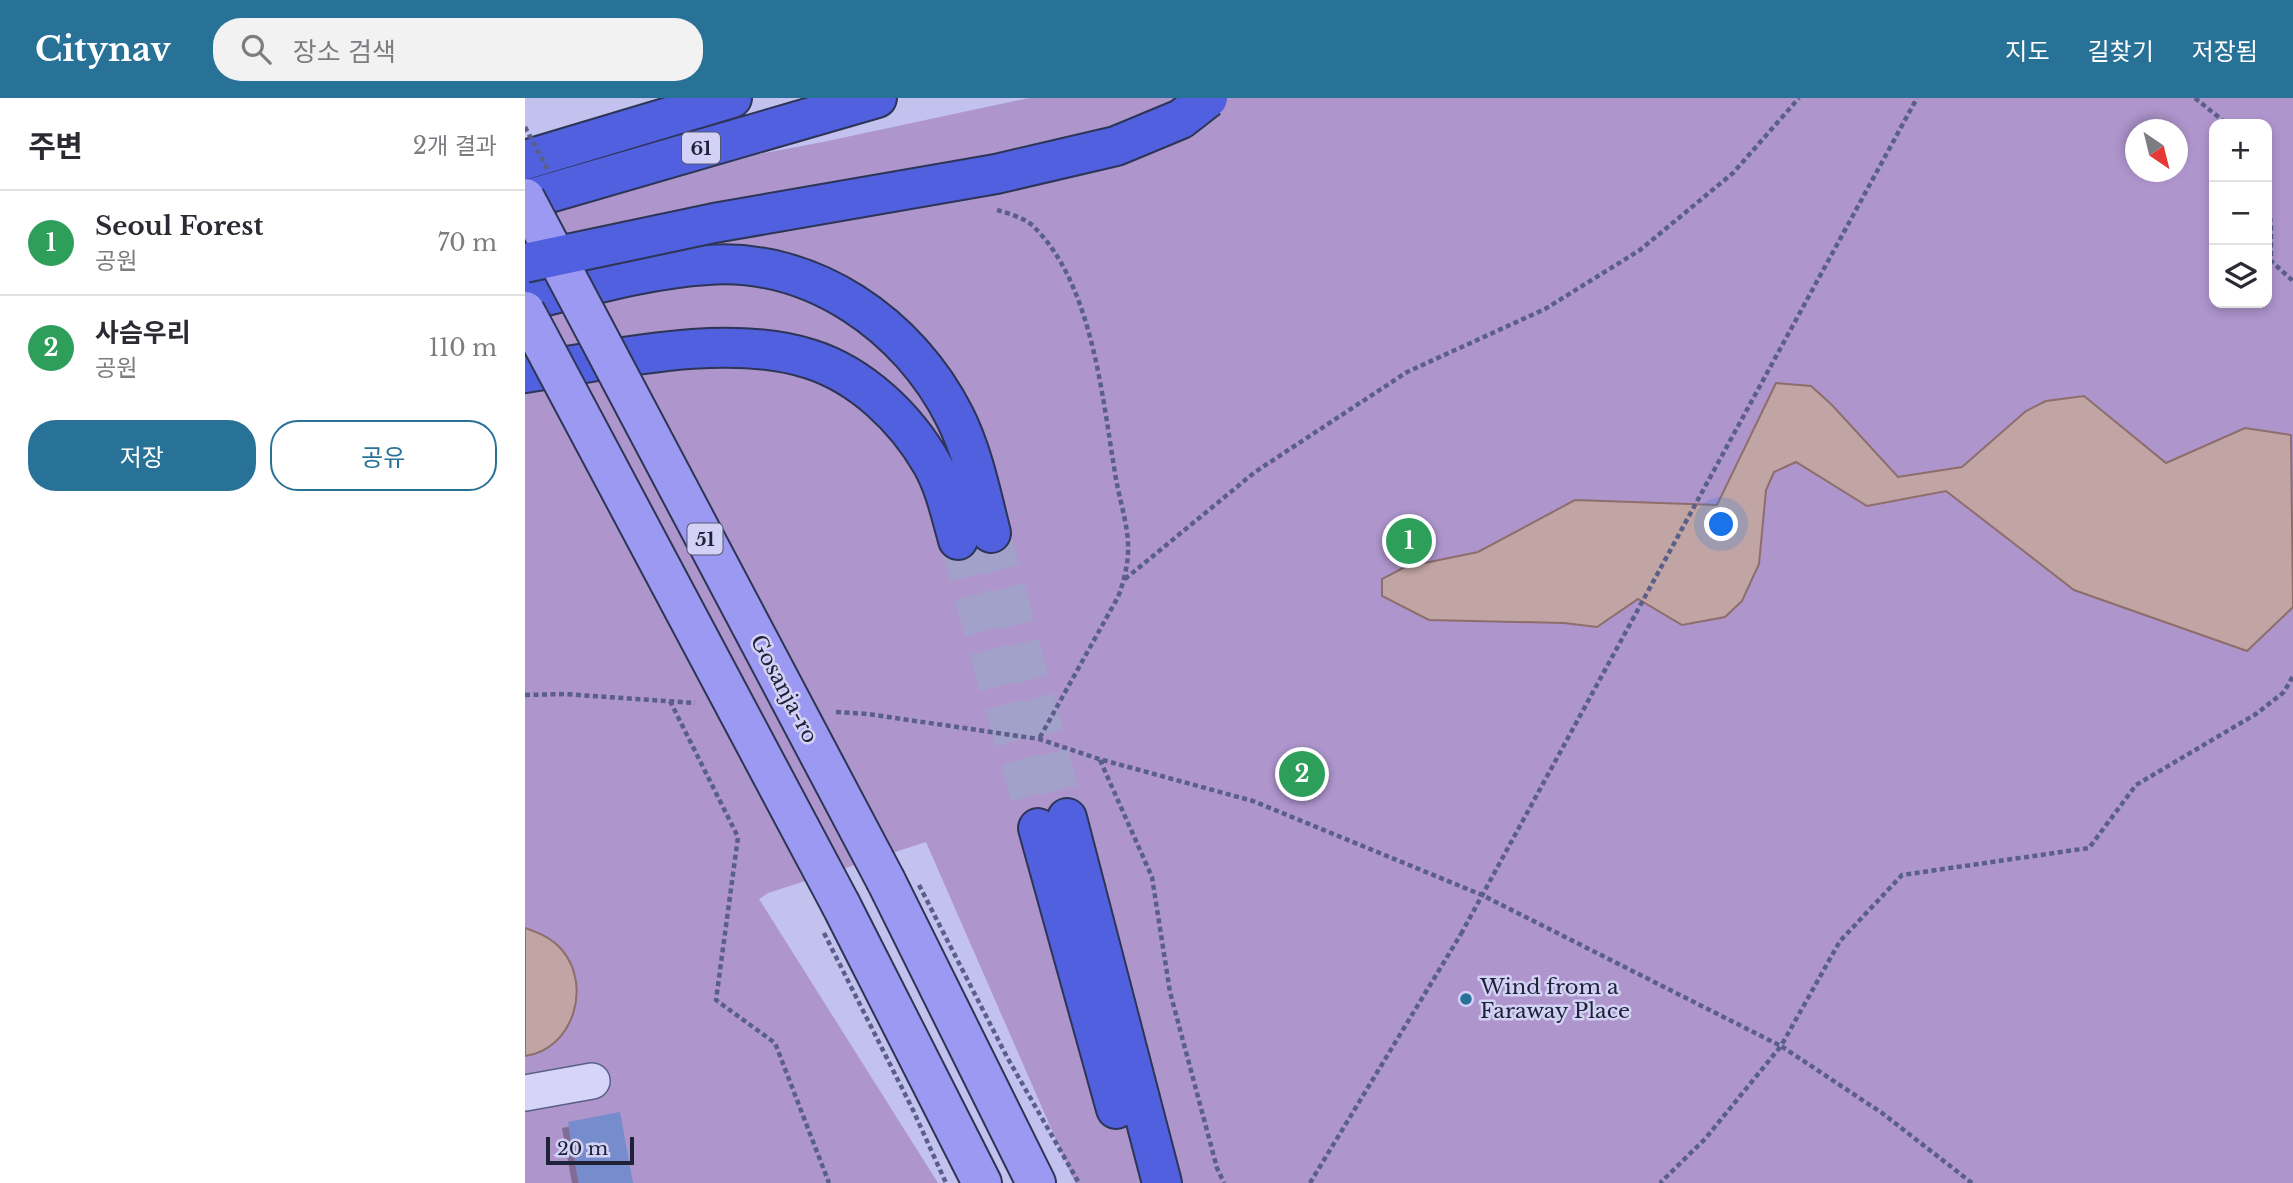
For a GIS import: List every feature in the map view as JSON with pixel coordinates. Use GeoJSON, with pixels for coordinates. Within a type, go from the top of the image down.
{"type":"FeatureCollection","features":[{"type":"Feature","properties":{"kind":"highway"},"geometry":{"type":"LineString","coordinates":[[525,160],[732,98]]}},
{"type":"Feature","properties":{"kind":"highway","name":"61"},"geometry":{"type":"LineString","coordinates":[[525,199],[877,98]]}},
{"type":"Feature","properties":{"kind":"highway"},"geometry":{"type":"LineString","coordinates":[[525,263],[714,223],[996,174],[1116,146],[1181,119],[1208,98]]}},
{"type":"Feature","properties":{"kind":"highway"},"geometry":{"type":"LineString","coordinates":[[525,301],[656,271],[710,264],[744,265],[774,271],[804,279],[832,291],[859,306],[905,345],[940,390],[956,418],[967,446],[974,536],[915,437],[893,412],[869,391],[810,359],[744,348],[665,351],[525,373]]}},
{"type":"Feature","properties":{"kind":"highway"},"geometry":{"type":"LineString","coordinates":[[1137,1183],[1052,823],[1163,1183]]}},
{"type":"Feature","properties":{"kind":"main road","name":"Gosanja-ro"},"geometry":{"type":"LineString","coordinates":[[525,199],[886,881],[1036,1183]]}},
{"type":"Feature","properties":{"kind":"main road","name":"51"},"geometry":{"type":"LineString","coordinates":[[525,311],[841,905],[982,1183]]}},
{"type":"Feature","properties":{"kind":"lane"},"geometry":{"type":"LineString","coordinates":[[525,1093],[591,1081]]}},
{"type":"Feature","properties":{"kind":"path"},"geometry":{"type":"LineString","coordinates":[[1125,579],[1255,472],[1407,372],[1545,309],[1640,250],[1733,173],[1799,98]]}},
{"type":"Feature","properties":{"kind":"path"},"geometry":{"type":"LineString","coordinates":[[1310,1183],[1461,934],[1917,98]]}},
{"type":"Feature","properties":{"kind":"path"},"geometry":{"type":"LineString","coordinates":[[2195,98],[2221,119]]}},
{"type":"Feature","properties":{"kind":"path"},"geometry":{"type":"LineString","coordinates":[[990,207],[1014,215],[1034,227],[1052,249],[1070,279],[1099,368],[1115,476],[1128,528],[1129,557],[1118,597],[1039,739]]}},
{"type":"Feature","properties":{"kind":"path"},"geometry":{"type":"LineString","coordinates":[[2271,245],[2271,261],[2293,281]]}},
{"type":"Feature","properties":{"kind":"path"},"geometry":{"type":"LineString","coordinates":[[1660,1183],[1705,1139],[1781,1046],[1840,941],[1902,875],[2089,848],[2136,785],[2256,714],[2284,692],[2293,677]]}},
{"type":"Feature","properties":{"kind":"path"},"geometry":{"type":"LineString","coordinates":[[525,695],[564,694],[696,703]]}},
{"type":"Feature","properties":{"kind":"path"},"geometry":{"type":"LineString","coordinates":[[670,701],[738,837],[716,1000],[775,1043],[829,1183]]}},
{"type":"Feature","properties":{"kind":"path"},"geometry":{"type":"LineString","coordinates":[[829,712],[868,714],[1039,739],[1100,759],[1253,801],[1482,894],[1781,1046],[1882,1113],[1972,1183]]}},
{"type":"Feature","properties":{"kind":"path"},"geometry":{"type":"LineString","coordinates":[[1100,759],[1152,877],[1170,992],[1217,1168],[1224,1183]]}},
{"type":"Feature","properties":{"kind":"shaded area"},"geometry":{"type":"Polygon","coordinates":[[[1029,98],[2293,98],[2293,1183],[1075,1183],[926,842],[768,893],[759,899],[938,1183],[525,1183],[525,198],[823,142],[1029,98]]]}},
{"type":"Feature","properties":{"kind":"shaded area"},"geometry":{"type":"Polygon","coordinates":[[[1776,383],[1811,386],[1898,477],[1962,467],[2026,411],[2046,401],[2084,396],[2166,463],[2245,428],[2291,435],[2293,607],[2247,651],[2074,590],[1946,491],[1867,506],[1796,462],[1774,472],[1766,490],[1759,564],[1742,601],[1725,617],[1682,625],[1638,599],[1597,627],[1564,623],[1429,620],[1382,596],[1382,579],[1405,567],[1478,552],[1575,500],[1717,505],[1776,383]]]}},
{"type":"Feature","properties":{"kind":"shaded area"},"geometry":{"type":"Polygon","coordinates":[[[525,928],[550,939],[562,950],[571,964],[576,980],[576,997],[573,1014],[556,1041],[542,1051],[525,1056],[525,928]]]}},
{"type":"Feature","properties":{"kind":"building"},"geometry":{"type":"Polygon","coordinates":[[[620,1112],[633,1183],[579,1183],[568,1122],[620,1112]]]}},
{"type":"Feature","properties":{"kind":"tunnel"},"geometry":{"type":"LineString","coordinates":[[991,533],[1067,818]]}},
{"type":"Feature","properties":{"kind":"tunnel"},"geometry":{"type":"LineString","coordinates":[[958,540],[1038,828]]}},
{"type":"Feature","properties":{"kind":"place","name":"Seoul Forest"},"geometry":{"type":"Point","coordinates":[1409,541]}},
{"type":"Feature","properties":{"kind":"place","name":"사슴우리"},"geometry":{"type":"Point","coordinates":[1302,774]}},
{"type":"Feature","properties":{"kind":"place","name":"Wind from a Faraway Place"},"geometry":{"type":"Point","coordinates":[1466,999]}}]}
